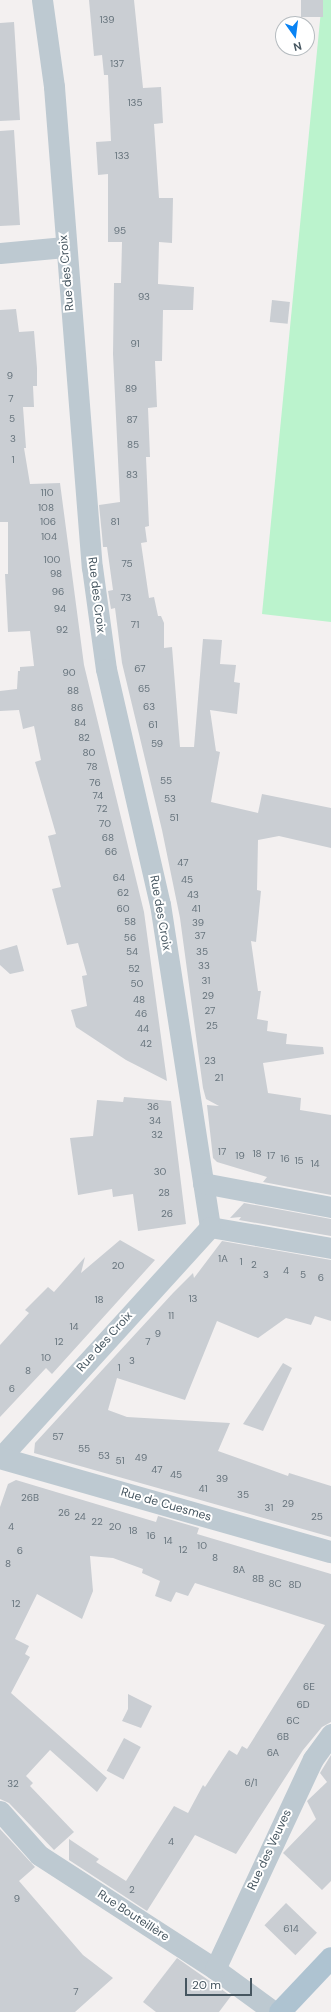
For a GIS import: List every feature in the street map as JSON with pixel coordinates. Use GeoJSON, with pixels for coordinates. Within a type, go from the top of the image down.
{"type":"FeatureCollection","features":[{"type":"Feature","properties":{"kind":"main road"},"geometry":{"type":"LineString","coordinates":[[280,2012],[331,1958]]}},
{"type":"Feature","properties":{"kind":"street","name":"Rue des Croix"},"geometry":{"type":"LineString","coordinates":[[0,1458],[210,1227],[160,904],[106,669],[92,567],[65,247],[54,87],[42,0]]}},
{"type":"Feature","properties":{"kind":"street"},"geometry":{"type":"LineString","coordinates":[[0,253],[65,247]]}},
{"type":"Feature","properties":{"kind":"street"},"geometry":{"type":"LineString","coordinates":[[203,1183],[331,1207]]}},
{"type":"Feature","properties":{"kind":"street"},"geometry":{"type":"LineString","coordinates":[[210,1227],[331,1248]]}},
{"type":"Feature","properties":{"kind":"street","name":"Rue de Cuesmes"},"geometry":{"type":"LineString","coordinates":[[0,1458],[331,1552]]}},
{"type":"Feature","properties":{"kind":"street","name":"Rue des Veuves"},"geometry":{"type":"LineString","coordinates":[[215,1969],[313,1759],[331,1734]]}},
{"type":"Feature","properties":{"kind":"street","name":"Rue Bouteillère"},"geometry":{"type":"LineString","coordinates":[[0,1811],[39,1855],[215,1969],[274,2012]]}},
{"type":"Feature","properties":{"kind":"green space"},"geometry":{"type":"Polygon","coordinates":[[[322,0],[331,0],[331,622],[262,614],[322,0]]]}},
{"type":"Feature","properties":{"kind":"building"},"geometry":{"type":"Polygon","coordinates":[[[89,0],[134,0],[143,88],[161,87],[163,123],[154,124],[159,198],[173,198],[172,243],[159,242],[158,284],[194,287],[193,310],[163,310],[162,361],[155,361],[157,407],[148,408],[150,457],[146,457],[149,526],[145,527],[147,542],[141,543],[149,598],[154,597],[158,616],[161,616],[164,623],[164,648],[172,647],[180,747],[194,747],[203,639],[222,640],[220,664],[236,665],[234,682],[240,683],[237,714],[210,710],[216,751],[220,752],[211,802],[258,813],[262,794],[331,808],[331,848],[279,836],[258,840],[257,890],[261,891],[256,942],[251,941],[258,991],[261,991],[257,1019],[268,1021],[267,1031],[287,1034],[286,1044],[323,1047],[324,1054],[263,1063],[268,1093],[301,1098],[300,1110],[331,1115],[331,1195],[263,1182],[267,1177],[217,1162],[213,1158],[207,1105],[219,1106],[206,1099],[203,1088],[180,918],[162,830],[122,663],[115,608],[111,609],[108,591],[113,590],[107,547],[103,547],[99,505],[120,502],[113,354],[114,283],[121,283],[122,242],[108,242],[108,174],[98,175],[96,142],[111,141],[108,75],[104,75],[102,55],[94,56],[89,0]]]}},
{"type":"Feature","properties":{"kind":"building"},"geometry":{"type":"Polygon","coordinates":[[[301,0],[323,0],[323,17],[301,16],[301,0]]]}},
{"type":"Feature","properties":{"kind":"building"},"geometry":{"type":"Polygon","coordinates":[[[14,22],[20,120],[0,121],[0,23],[14,22]]]}},
{"type":"Feature","properties":{"kind":"building"},"geometry":{"type":"Polygon","coordinates":[[[14,130],[20,225],[0,226],[0,131],[14,130]]]}},
{"type":"Feature","properties":{"kind":"building"},"geometry":{"type":"Polygon","coordinates":[[[272,300],[290,302],[288,324],[270,322],[272,300]]]}},
{"type":"Feature","properties":{"kind":"building"},"geometry":{"type":"Polygon","coordinates":[[[16,309],[19,332],[34,331],[37,368],[37,386],[33,386],[34,407],[23,407],[26,448],[24,448],[30,484],[60,483],[84,665],[144,912],[167,1081],[126,1060],[76,1027],[71,1010],[87,1006],[82,976],[87,975],[78,943],[67,945],[52,889],[61,887],[48,836],[56,834],[35,762],[41,760],[34,726],[23,729],[19,710],[0,711],[0,691],[17,689],[18,671],[20,671],[20,667],[34,666],[30,631],[8,632],[5,574],[8,574],[8,522],[0,522],[0,310],[16,309]]]}},
{"type":"Feature","properties":{"kind":"building"},"geometry":{"type":"Polygon","coordinates":[[[17,945],[24,971],[10,974],[0,965],[0,950],[17,945]]]}},
{"type":"Feature","properties":{"kind":"building"},"geometry":{"type":"Polygon","coordinates":[[[124,1097],[171,1101],[186,1224],[138,1231],[133,1194],[113,1197],[112,1189],[78,1195],[70,1138],[93,1136],[97,1100],[123,1102],[124,1097]]]}},
{"type":"Feature","properties":{"kind":"building"},"geometry":{"type":"Polygon","coordinates":[[[244,1203],[331,1219],[331,1236],[239,1220],[241,1217],[230,1218],[244,1203]]]}},
{"type":"Feature","properties":{"kind":"building"},"geometry":{"type":"Polygon","coordinates":[[[120,1240],[155,1260],[52,1374],[46,1368],[0,1417],[0,1345],[29,1313],[25,1310],[48,1287],[54,1292],[85,1257],[81,1273],[120,1240]]]}},
{"type":"Feature","properties":{"kind":"building"},"geometry":{"type":"Polygon","coordinates":[[[222,1241],[331,1260],[331,1321],[315,1316],[311,1325],[286,1318],[258,1338],[217,1321],[185,1400],[117,1378],[108,1410],[127,1417],[230,1423],[218,1451],[288,1476],[289,1473],[331,1486],[331,1537],[34,1453],[35,1443],[193,1273],[194,1278],[222,1241]]]}},
{"type":"Feature","properties":{"kind":"building"},"geometry":{"type":"Polygon","coordinates":[[[283,1363],[292,1368],[263,1431],[243,1424],[283,1363]]]}},
{"type":"Feature","properties":{"kind":"building"},"geometry":{"type":"Polygon","coordinates":[[[16,1480],[156,1522],[158,1516],[199,1528],[197,1534],[331,1574],[331,1722],[322,1727],[303,1750],[236,1854],[195,1835],[147,1911],[69,1860],[69,1839],[99,1859],[96,1862],[126,1881],[174,1806],[188,1813],[203,1785],[205,1787],[229,1750],[237,1755],[242,1746],[247,1749],[325,1625],[195,1583],[188,1596],[176,1592],[171,1602],[155,1596],[160,1581],[142,1573],[143,1569],[113,1558],[90,1556],[93,1591],[82,1619],[37,1594],[15,1639],[29,1646],[25,1654],[30,1657],[11,1693],[107,1778],[97,1792],[50,1750],[26,1776],[33,1783],[30,1786],[74,1832],[54,1850],[9,1803],[0,1799],[0,1507],[8,1484],[16,1480]]]}},
{"type":"Feature","properties":{"kind":"building"},"geometry":{"type":"Polygon","coordinates":[[[128,1694],[152,1706],[141,1728],[122,1721],[128,1709],[128,1694]]]}},
{"type":"Feature","properties":{"kind":"building"},"geometry":{"type":"Polygon","coordinates":[[[124,1738],[141,1747],[123,1780],[107,1771],[124,1738]]]}},
{"type":"Feature","properties":{"kind":"building"},"geometry":{"type":"Polygon","coordinates":[[[331,1755],[331,1881],[322,1890],[283,1853],[316,1819],[307,1801],[327,1782],[320,1773],[331,1755]]]}},
{"type":"Feature","properties":{"kind":"building"},"geometry":{"type":"Polygon","coordinates":[[[0,1829],[35,1867],[19,1881],[83,1955],[113,1978],[75,2012],[0,2012],[0,1829]]]}},
{"type":"Feature","properties":{"kind":"building"},"geometry":{"type":"Polygon","coordinates":[[[286,1903],[317,1933],[295,1955],[264,1925],[286,1903]]]}},
{"type":"Feature","properties":{"kind":"building"},"geometry":{"type":"Polygon","coordinates":[[[177,1958],[231,1996],[219,2012],[156,2012],[143,2002],[177,1958]]]}}]}
